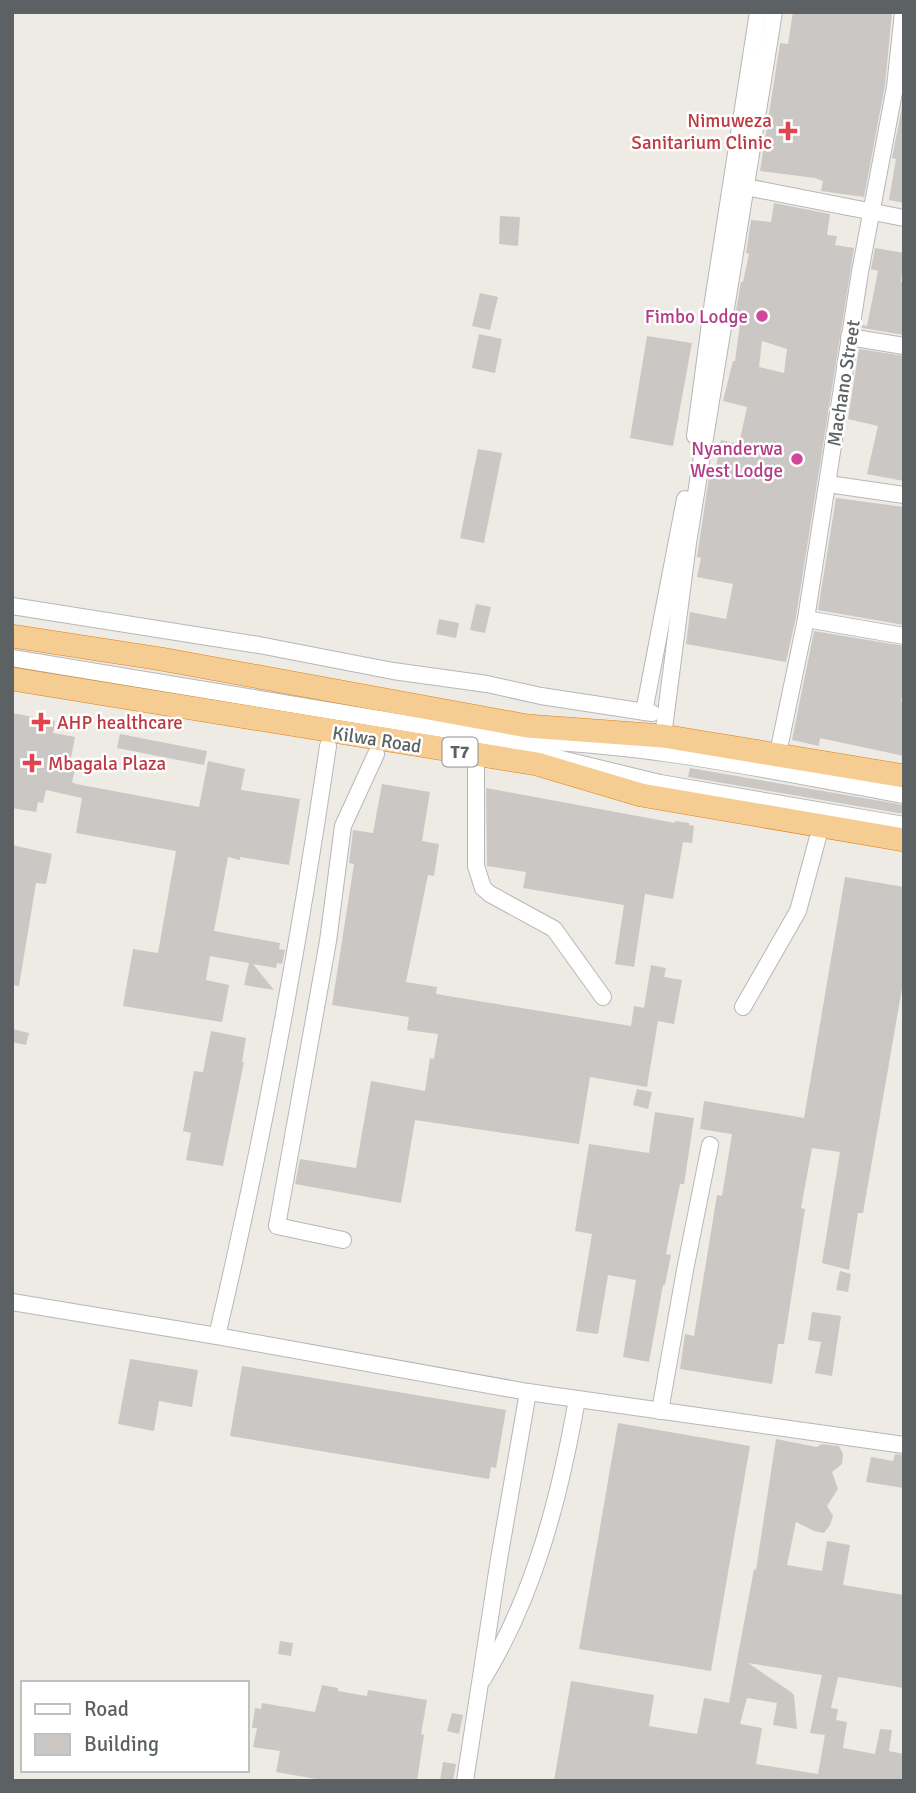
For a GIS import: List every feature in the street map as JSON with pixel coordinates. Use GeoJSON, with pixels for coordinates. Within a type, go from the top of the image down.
{"type":"FeatureCollection","features":[{"type":"Feature","properties":{"kind":"highway","name":"Kilwa Road"},"geometry":{"type":"LineString","coordinates":[[12,636],[161,659],[527,726],[664,725],[778,753],[904,776]]}},
{"type":"Feature","properties":{"kind":"highway","name":"Kilwa Road"},"geometry":{"type":"LineString","coordinates":[[12,679],[537,764],[641,795],[904,840]]}},
{"type":"Feature","properties":{"kind":"street"},"geometry":{"type":"LineString","coordinates":[[644,712],[685,502],[758,12]]}},
{"type":"Feature","properties":{"kind":"street"},"geometry":{"type":"LineString","coordinates":[[12,606],[259,645],[393,671],[487,684],[541,696],[644,712],[664,725],[688,543],[774,12]]}},
{"type":"Feature","properties":{"kind":"street","name":"Machano Street"},"geometry":{"type":"LineString","coordinates":[[778,753],[806,619],[870,211],[899,88],[903,12]]}},
{"type":"Feature","properties":{"kind":"street"},"geometry":{"type":"LineString","coordinates":[[746,187],[904,218]]}},
{"type":"Feature","properties":{"kind":"street"},"geometry":{"type":"LineString","coordinates":[[849,337],[904,346]]}},
{"type":"Feature","properties":{"kind":"street"},"geometry":{"type":"LineString","coordinates":[[828,484],[904,495]]}},
{"type":"Feature","properties":{"kind":"street"},"geometry":{"type":"LineString","coordinates":[[806,619],[904,636]]}},
{"type":"Feature","properties":{"kind":"street"},"geometry":{"type":"LineString","coordinates":[[12,658],[513,741],[556,741],[665,754],[904,794]]}},
{"type":"Feature","properties":{"kind":"street"},"geometry":{"type":"LineString","coordinates":[[513,741],[553,757],[660,783],[904,825]]}},
{"type":"Feature","properties":{"kind":"street"},"geometry":{"type":"LineString","coordinates":[[217,1336],[259,1150],[328,746]]}},
{"type":"Feature","properties":{"kind":"street"},"geometry":{"type":"LineString","coordinates":[[343,1240],[277,1226],[328,941],[343,826],[376,754]]}},
{"type":"Feature","properties":{"kind":"street"},"geometry":{"type":"LineString","coordinates":[[476,755],[476,866],[484,888],[490,894],[554,929],[603,997]]}},
{"type":"Feature","properties":{"kind":"street"},"geometry":{"type":"LineString","coordinates":[[743,1007],[798,911],[821,826]]}},
{"type":"Feature","properties":{"kind":"street"},"geometry":{"type":"LineString","coordinates":[[660,1411],[710,1145]]}},
{"type":"Feature","properties":{"kind":"street"},"geometry":{"type":"LineString","coordinates":[[12,1302],[528,1392],[904,1445]]}},
{"type":"Feature","properties":{"kind":"street"},"geometry":{"type":"LineString","coordinates":[[465,1781],[478,1687],[528,1392]]}},
{"type":"Feature","properties":{"kind":"street"},"geometry":{"type":"LineString","coordinates":[[478,1687],[514,1624],[528,1588],[558,1493],[577,1399]]}},
{"type":"Feature","properties":{"kind":"building"},"geometry":{"type":"Polygon","coordinates":[[[793,12],[892,12],[885,85],[864,197],[821,191],[823,181],[815,178],[760,171],[780,43],[788,44],[793,12]]]}},
{"type":"Feature","properties":{"kind":"building"},"geometry":{"type":"Polygon","coordinates":[[[904,97],[904,203],[889,200],[896,159],[892,158],[904,97]]]}},
{"type":"Feature","properties":{"kind":"building"},"geometry":{"type":"Polygon","coordinates":[[[774,203],[830,214],[827,235],[837,236],[835,245],[854,248],[796,617],[786,662],[686,644],[690,612],[726,619],[733,584],[697,577],[701,558],[697,557],[709,477],[714,478],[721,440],[739,444],[747,407],[723,401],[735,361],[741,317],[735,316],[749,254],[746,253],[751,220],[771,222],[774,203]],[[762,341],[759,367],[784,373],[787,349],[762,341]]]}},
{"type":"Feature","properties":{"kind":"building"},"geometry":{"type":"Polygon","coordinates":[[[500,216],[520,217],[518,246],[499,244],[500,216]]]}},
{"type":"Feature","properties":{"kind":"building"},"geometry":{"type":"Polygon","coordinates":[[[875,248],[904,253],[901,282],[904,283],[904,335],[862,328],[862,325],[867,326],[878,271],[871,269],[875,248]]]}},
{"type":"Feature","properties":{"kind":"building"},"geometry":{"type":"Polygon","coordinates":[[[480,293],[498,297],[490,330],[472,326],[480,293]]]}},
{"type":"Feature","properties":{"kind":"building"},"geometry":{"type":"Polygon","coordinates":[[[479,334],[502,339],[495,373],[472,368],[479,334]]]}},
{"type":"Feature","properties":{"kind":"building"},"geometry":{"type":"Polygon","coordinates":[[[647,336],[692,343],[673,446],[630,438],[647,336]]]}},
{"type":"Feature","properties":{"kind":"building"},"geometry":{"type":"Polygon","coordinates":[[[859,349],[904,356],[904,481],[867,474],[878,426],[848,419],[859,349]]]}},
{"type":"Feature","properties":{"kind":"building"},"geometry":{"type":"Polygon","coordinates":[[[478,449],[502,453],[484,543],[460,538],[478,449]]]}},
{"type":"Feature","properties":{"kind":"building"},"geometry":{"type":"Polygon","coordinates":[[[836,498],[904,507],[904,625],[818,610],[836,498]]]}},
{"type":"Feature","properties":{"kind":"building"},"geometry":{"type":"Polygon","coordinates":[[[476,604],[491,607],[485,633],[470,630],[476,604]]]}},
{"type":"Feature","properties":{"kind":"building"},"geometry":{"type":"Polygon","coordinates":[[[439,619],[459,623],[456,638],[436,634],[439,619]]]}},
{"type":"Feature","properties":{"kind":"building"},"geometry":{"type":"Polygon","coordinates":[[[814,631],[904,646],[904,685],[901,701],[904,702],[904,756],[820,738],[819,746],[792,740],[814,631]]]}},
{"type":"Feature","properties":{"kind":"building"},"geometry":{"type":"Polygon","coordinates":[[[12,713],[55,721],[53,733],[75,737],[69,768],[75,770],[72,782],[76,784],[199,807],[208,761],[245,769],[241,790],[300,799],[289,865],[228,857],[214,931],[280,943],[279,949],[285,950],[282,964],[277,963],[276,968],[253,964],[274,990],[244,985],[249,963],[210,956],[206,980],[229,985],[222,1022],[123,1006],[133,949],[158,953],[176,851],[76,833],[82,798],[46,790],[43,803],[38,802],[36,812],[12,808],[12,713]]]}},
{"type":"Feature","properties":{"kind":"building"},"geometry":{"type":"Polygon","coordinates":[[[120,734],[207,751],[204,765],[117,748],[120,734]]]}},
{"type":"Feature","properties":{"kind":"building"},"geometry":{"type":"Polygon","coordinates":[[[690,768],[904,805],[904,814],[688,777],[690,768]]]}},
{"type":"Feature","properties":{"kind":"building"},"geometry":{"type":"Polygon","coordinates":[[[382,784],[430,792],[422,841],[439,844],[434,876],[428,875],[406,982],[437,987],[436,994],[631,1026],[634,1006],[644,1008],[651,965],[666,968],[664,977],[682,980],[674,1024],[658,1021],[647,1087],[590,1077],[579,1144],[415,1120],[401,1203],[295,1184],[300,1159],[356,1168],[371,1081],[425,1091],[430,1058],[434,1059],[438,1034],[407,1030],[409,1017],[332,1005],[354,864],[349,863],[353,830],[373,833],[382,784]]]}},
{"type":"Feature","properties":{"kind":"building"},"geometry":{"type":"Polygon","coordinates":[[[486,788],[694,826],[692,843],[683,842],[673,899],[645,894],[634,967],[615,964],[624,905],[523,888],[526,872],[487,866],[486,788]]]}},
{"type":"Feature","properties":{"kind":"building"},"geometry":{"type":"Polygon","coordinates":[[[12,845],[52,854],[46,884],[36,883],[19,986],[12,985],[12,845]]]}},
{"type":"Feature","properties":{"kind":"building"},"geometry":{"type":"Polygon","coordinates":[[[845,877],[904,887],[904,977],[863,1213],[858,1213],[849,1270],[822,1263],[840,1152],[812,1148],[801,1208],[805,1209],[784,1344],[778,1344],[772,1384],[680,1369],[685,1334],[694,1336],[717,1195],[722,1196],[732,1134],[700,1129],[704,1101],[804,1118],[845,877]]]}},
{"type":"Feature","properties":{"kind":"building"},"geometry":{"type":"Polygon","coordinates":[[[12,1029],[29,1033],[26,1045],[12,1042],[12,1029]]]}},
{"type":"Feature","properties":{"kind":"building"},"geometry":{"type":"Polygon","coordinates":[[[211,1031],[246,1038],[244,1062],[223,1166],[186,1160],[191,1133],[183,1131],[194,1071],[203,1072],[211,1031]]]}},
{"type":"Feature","properties":{"kind":"building"},"geometry":{"type":"Polygon","coordinates":[[[637,1089],[652,1092],[648,1109],[633,1105],[637,1089]]]}},
{"type":"Feature","properties":{"kind":"building"},"geometry":{"type":"Polygon","coordinates":[[[655,1112],[694,1118],[684,1184],[680,1184],[666,1254],[671,1255],[649,1362],[623,1357],[636,1280],[608,1275],[598,1334],[576,1331],[592,1234],[575,1231],[589,1144],[649,1153],[655,1112]]]}},
{"type":"Feature","properties":{"kind":"building"},"geometry":{"type":"Polygon","coordinates":[[[840,1271],[851,1274],[848,1292],[836,1290],[840,1271]]]}},
{"type":"Feature","properties":{"kind":"building"},"geometry":{"type":"Polygon","coordinates":[[[812,1312],[841,1316],[832,1376],[815,1373],[821,1342],[808,1340],[812,1312]]]}},
{"type":"Feature","properties":{"kind":"building"},"geometry":{"type":"Polygon","coordinates":[[[130,1359],[198,1370],[192,1407],[159,1401],[154,1431],[118,1424],[130,1359]]]}},
{"type":"Feature","properties":{"kind":"building"},"geometry":{"type":"Polygon","coordinates":[[[242,1366],[506,1410],[496,1468],[491,1467],[489,1479],[230,1436],[242,1366]]]}},
{"type":"Feature","properties":{"kind":"building"},"geometry":{"type":"Polygon","coordinates":[[[618,1423],[750,1446],[711,1671],[579,1649],[618,1423]]]}},
{"type":"Feature","properties":{"kind":"building"},"geometry":{"type":"Polygon","coordinates":[[[776,1439],[817,1447],[821,1444],[839,1446],[843,1454],[842,1464],[832,1472],[838,1489],[827,1506],[833,1516],[830,1525],[824,1533],[796,1522],[787,1565],[822,1571],[827,1541],[850,1545],[843,1585],[904,1595],[904,1688],[838,1677],[831,1708],[838,1709],[836,1720],[847,1722],[843,1748],[875,1754],[880,1729],[892,1730],[889,1751],[904,1754],[904,1781],[554,1781],[571,1681],[654,1695],[649,1726],[697,1734],[704,1698],[729,1703],[754,1569],[756,1570],[776,1439]],[[748,1663],[794,1695],[797,1729],[773,1725],[777,1703],[747,1698],[740,1724],[762,1728],[756,1764],[818,1774],[825,1735],[810,1733],[822,1675],[748,1663]]]}},
{"type":"Feature","properties":{"kind":"building"},"geometry":{"type":"Polygon","coordinates":[[[895,1454],[904,1455],[904,1488],[866,1482],[871,1457],[893,1461],[895,1454]]]}},
{"type":"Feature","properties":{"kind":"building"},"geometry":{"type":"Polygon","coordinates":[[[280,1641],[293,1643],[291,1656],[278,1654],[280,1641]]]}},
{"type":"Feature","properties":{"kind":"building"},"geometry":{"type":"Polygon","coordinates":[[[322,1685],[367,1696],[368,1690],[427,1700],[417,1781],[328,1781],[276,1772],[280,1751],[253,1747],[257,1728],[252,1728],[255,1708],[261,1709],[262,1703],[315,1712],[322,1685]]]}},
{"type":"Feature","properties":{"kind":"building"},"geometry":{"type":"Polygon","coordinates":[[[452,1713],[463,1715],[459,1734],[447,1731],[452,1713]]]}},
{"type":"Feature","properties":{"kind":"building"},"geometry":{"type":"Polygon","coordinates":[[[443,1762],[456,1764],[453,1781],[440,1781],[443,1762]]]}},
{"type":"Feature","properties":{"kind":"place","name":"Nimuweza Sanitarium Clinic"},"geometry":{"type":"Point","coordinates":[788,131]}},
{"type":"Feature","properties":{"kind":"place","name":"Fimbo Lodge"},"geometry":{"type":"Point","coordinates":[762,316]}},
{"type":"Feature","properties":{"kind":"place","name":"Nyanderwa West Lodge"},"geometry":{"type":"Point","coordinates":[797,459]}},
{"type":"Feature","properties":{"kind":"place","name":"AHP healthcare"},"geometry":{"type":"Point","coordinates":[41,722]}},
{"type":"Feature","properties":{"kind":"place","name":"Mbagala Plaza"},"geometry":{"type":"Point","coordinates":[32,763]}}]}
